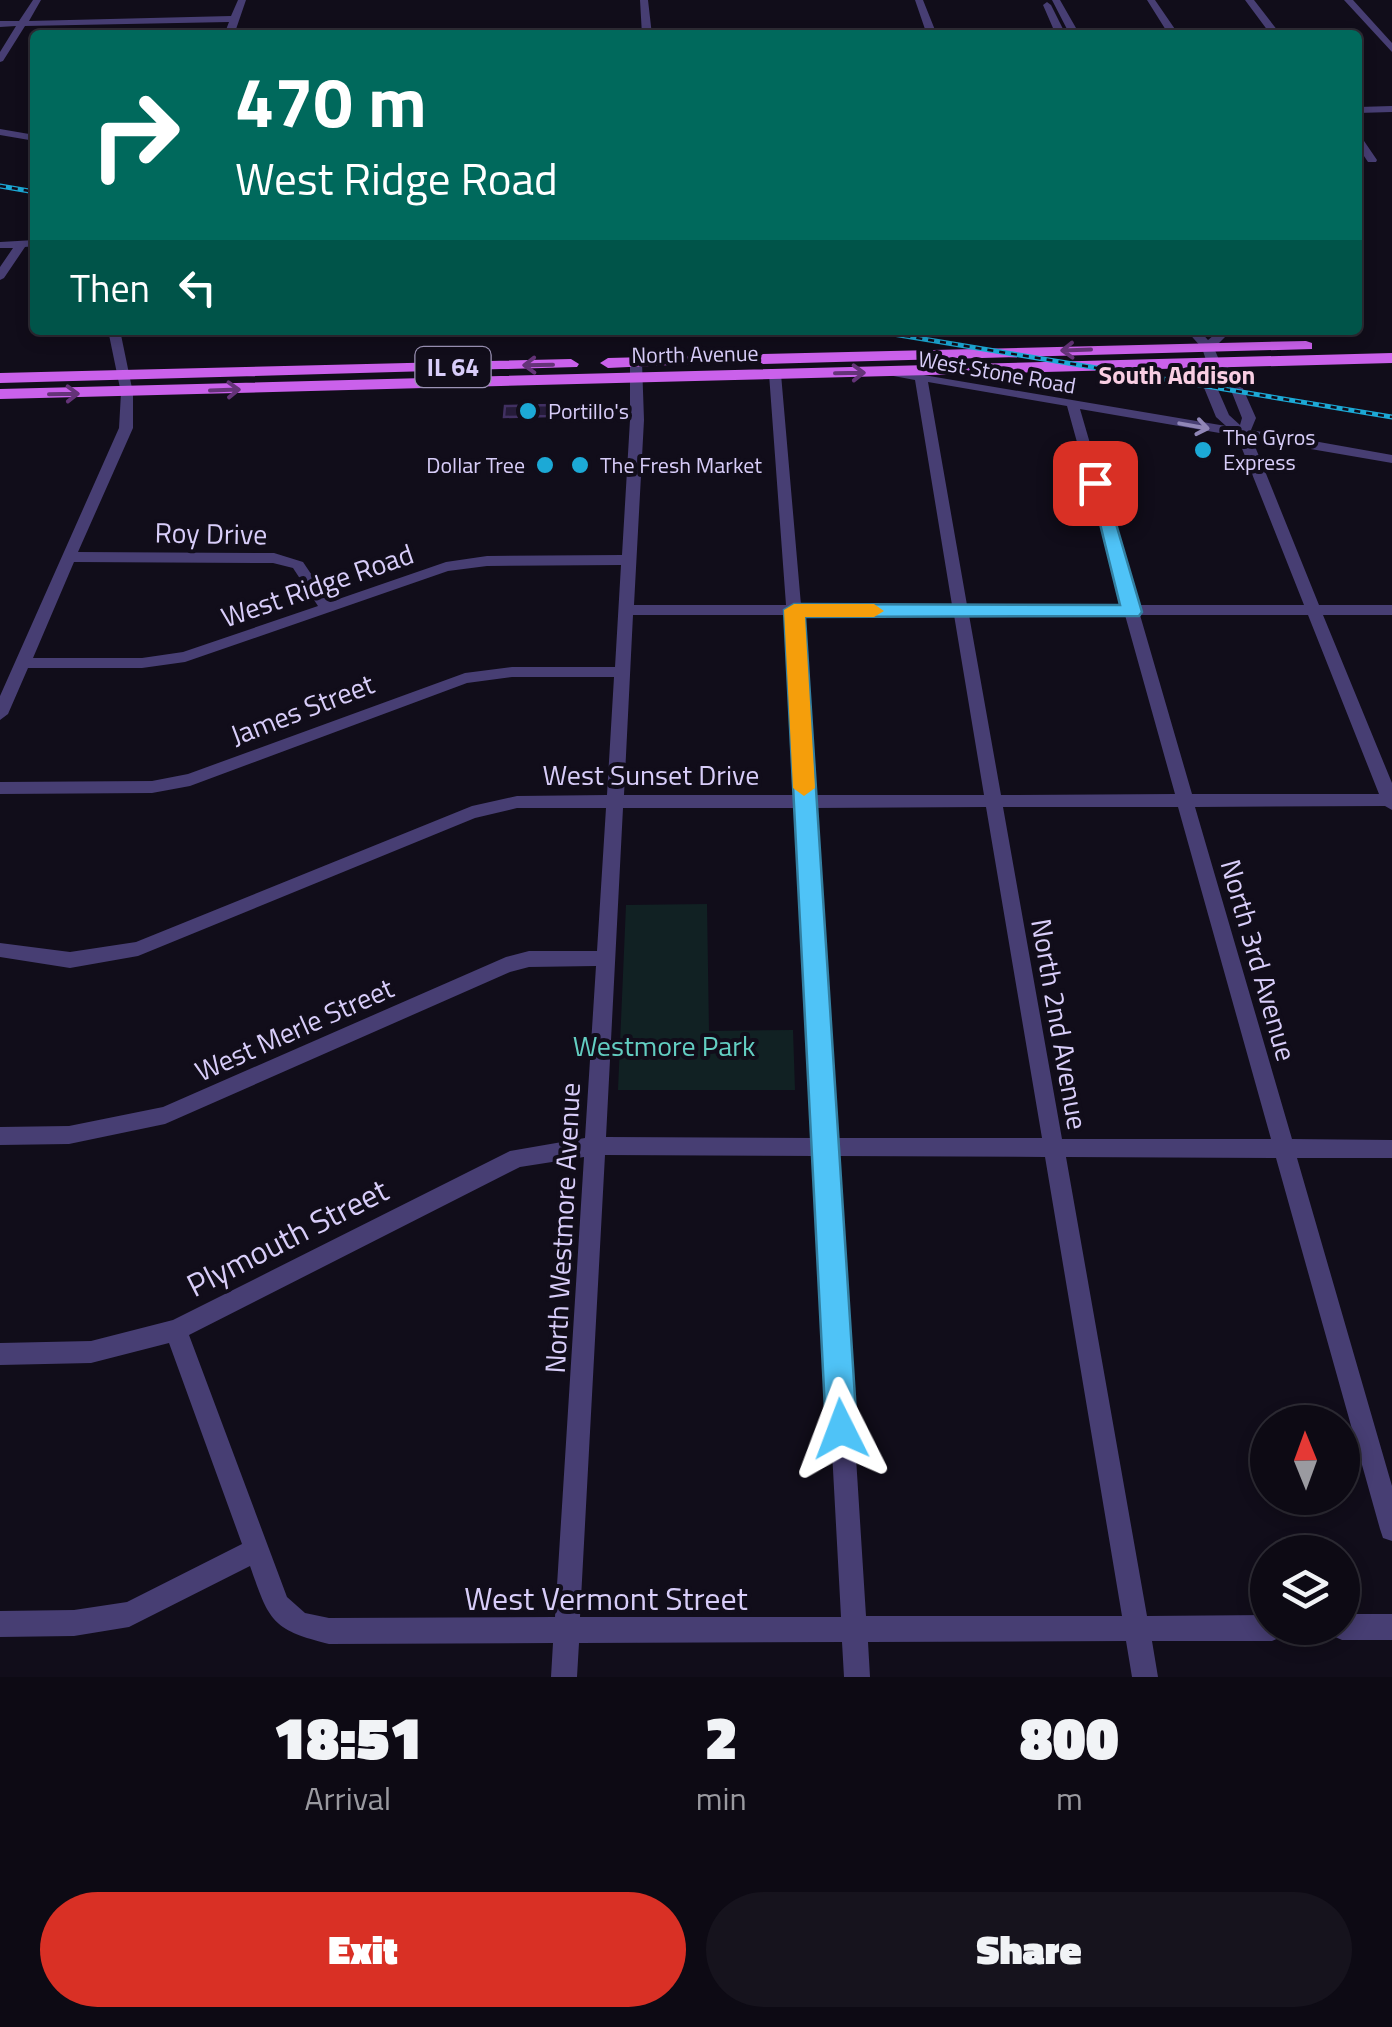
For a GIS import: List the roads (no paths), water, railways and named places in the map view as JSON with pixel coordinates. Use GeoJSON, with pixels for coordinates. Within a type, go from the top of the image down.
{"type":"FeatureCollection","features":[{"type":"Feature","properties":{"kind":"main road","name":"North Avenue"},"geometry":{"type":"LineString","coordinates":[[0,378],[636,370],[892,372],[1392,344]]}},
{"type":"Feature","properties":{"kind":"main road","name":"North Avenue"},"geometry":{"type":"LineString","coordinates":[[0,394],[636,370],[1211,355],[1392,358]]}},
{"type":"Feature","properties":{"kind":"street"},"geometry":{"type":"LineString","coordinates":[[0,59],[37,0]]}},
{"type":"Feature","properties":{"kind":"street"},"geometry":{"type":"LineString","coordinates":[[231,30],[242,0]]}},
{"type":"Feature","properties":{"kind":"street"},"geometry":{"type":"LineString","coordinates":[[644,0],[647,30]]}},
{"type":"Feature","properties":{"kind":"street"},"geometry":{"type":"LineString","coordinates":[[919,0],[930,30]]}},
{"type":"Feature","properties":{"kind":"street"},"geometry":{"type":"LineString","coordinates":[[1044,0],[1058,30]]}},
{"type":"Feature","properties":{"kind":"street"},"geometry":{"type":"LineString","coordinates":[[1056,0],[1073,30]]}},
{"type":"Feature","properties":{"kind":"street"},"geometry":{"type":"LineString","coordinates":[[1151,0],[1171,30]]}},
{"type":"Feature","properties":{"kind":"street"},"geometry":{"type":"LineString","coordinates":[[1250,0],[1272,30]]}},
{"type":"Feature","properties":{"kind":"street"},"geometry":{"type":"LineString","coordinates":[[1348,0],[1392,49]]}},
{"type":"Feature","properties":{"kind":"street"},"geometry":{"type":"LineString","coordinates":[[0,24],[234,19]]}},
{"type":"Feature","properties":{"kind":"street"},"geometry":{"type":"LineString","coordinates":[[1362,110],[1392,110]]}},
{"type":"Feature","properties":{"kind":"street"},"geometry":{"type":"LineString","coordinates":[[0,132],[30,137]]}},
{"type":"Feature","properties":{"kind":"street"},"geometry":{"type":"LineString","coordinates":[[1362,146],[1372,160]]}},
{"type":"Feature","properties":{"kind":"street"},"geometry":{"type":"LineString","coordinates":[[0,245],[30,244]]}},
{"type":"Feature","properties":{"kind":"street"},"geometry":{"type":"LineString","coordinates":[[0,276],[18,247]]}},
{"type":"Feature","properties":{"kind":"street"},"geometry":{"type":"LineString","coordinates":[[0,714],[124,435],[127,392],[115,335]]}},
{"type":"Feature","properties":{"kind":"street"},"geometry":{"type":"LineString","coordinates":[[1196,335],[1230,373],[1249,418],[1243,434]]}},
{"type":"Feature","properties":{"kind":"street"},"geometry":{"type":"LineString","coordinates":[[1220,335],[1204,373],[1223,417],[1243,434],[1392,802]]}},
{"type":"Feature","properties":{"kind":"street","name":"North Westmore Avenue"},"geometry":{"type":"LineString","coordinates":[[564,1677],[626,610],[636,370]]}},
{"type":"Feature","properties":{"kind":"street","name":"West Stone Road"},"geometry":{"type":"LineString","coordinates":[[892,372],[1392,459]]}},
{"type":"Feature","properties":{"kind":"street"},"geometry":{"type":"LineString","coordinates":[[774,374],[794,610],[857,1677]]}},
{"type":"Feature","properties":{"kind":"street","name":"North 2nd Avenue"},"geometry":{"type":"LineString","coordinates":[[921,380],[1145,1677]]}},
{"type":"Feature","properties":{"kind":"street","name":"North 3rd Avenue"},"geometry":{"type":"LineString","coordinates":[[1073,406],[1392,1529]]}},
{"type":"Feature","properties":{"kind":"street","name":"Roy Drive"},"geometry":{"type":"LineString","coordinates":[[71,557],[274,558],[298,566],[328,608]]}},
{"type":"Feature","properties":{"kind":"street","name":"West Ridge Road"},"geometry":{"type":"LineString","coordinates":[[23,662],[174,659],[466,562],[628,560]]}},
{"type":"Feature","properties":{"kind":"street"},"geometry":{"type":"LineString","coordinates":[[626,610],[1392,610]]}},
{"type":"Feature","properties":{"kind":"street","name":"James Street"},"geometry":{"type":"LineString","coordinates":[[0,788],[175,783],[465,678],[512,672],[622,672]]}},
{"type":"Feature","properties":{"kind":"street","name":"West Sunset Drive"},"geometry":{"type":"LineString","coordinates":[[0,950],[70,960],[123,952],[487,807],[537,800],[1392,802]]}},
{"type":"Feature","properties":{"kind":"street","name":"West Merle Street"},"geometry":{"type":"LineString","coordinates":[[0,1136],[70,1135],[165,1115],[506,965],[529,959],[605,958]]}},
{"type":"Feature","properties":{"kind":"street","name":"Plymouth Street"},"geometry":{"type":"LineString","coordinates":[[0,1354],[90,1352],[176,1330],[518,1158],[594,1146],[1392,1149]]}},
{"type":"Feature","properties":{"kind":"street","name":"West Vermont Street"},"geometry":{"type":"LineString","coordinates":[[176,1330],[254,1552],[277,1606],[299,1624],[329,1631],[1250,1628]]}},
{"type":"Feature","properties":{"kind":"street"},"geometry":{"type":"LineString","coordinates":[[0,1624],[74,1624],[118,1617],[254,1552]]}},
{"type":"Feature","properties":{"kind":"street"},"geometry":{"type":"LineString","coordinates":[[1360,1627],[1392,1627]]}},
{"type":"Feature","properties":{"kind":"railway"},"geometry":{"type":"LineString","coordinates":[[0,186],[30,191]]}},
{"type":"Feature","properties":{"kind":"railway"},"geometry":{"type":"LineString","coordinates":[[899,335],[1392,417]]}},
{"type":"Feature","properties":{"kind":"place","name":"Portillo's"},"geometry":{"type":"Point","coordinates":[528,411]}},
{"type":"Feature","properties":{"kind":"place","name":"The Gyros Express"},"geometry":{"type":"Point","coordinates":[1203,450]}},
{"type":"Feature","properties":{"kind":"place","name":"Dollar Tree"},"geometry":{"type":"Point","coordinates":[545,465]}},
{"type":"Feature","properties":{"kind":"place","name":"The Fresh Market"},"geometry":{"type":"Point","coordinates":[580,465]}},
{"type":"Feature","properties":{"kind":"district","name":"South Addison"},"geometry":{"type":"Point","coordinates":[1177,375]}},
{"type":"Feature","properties":{"kind":"park label","name":"Westmore Park"},"geometry":{"type":"Point","coordinates":[664,1045]}}]}
